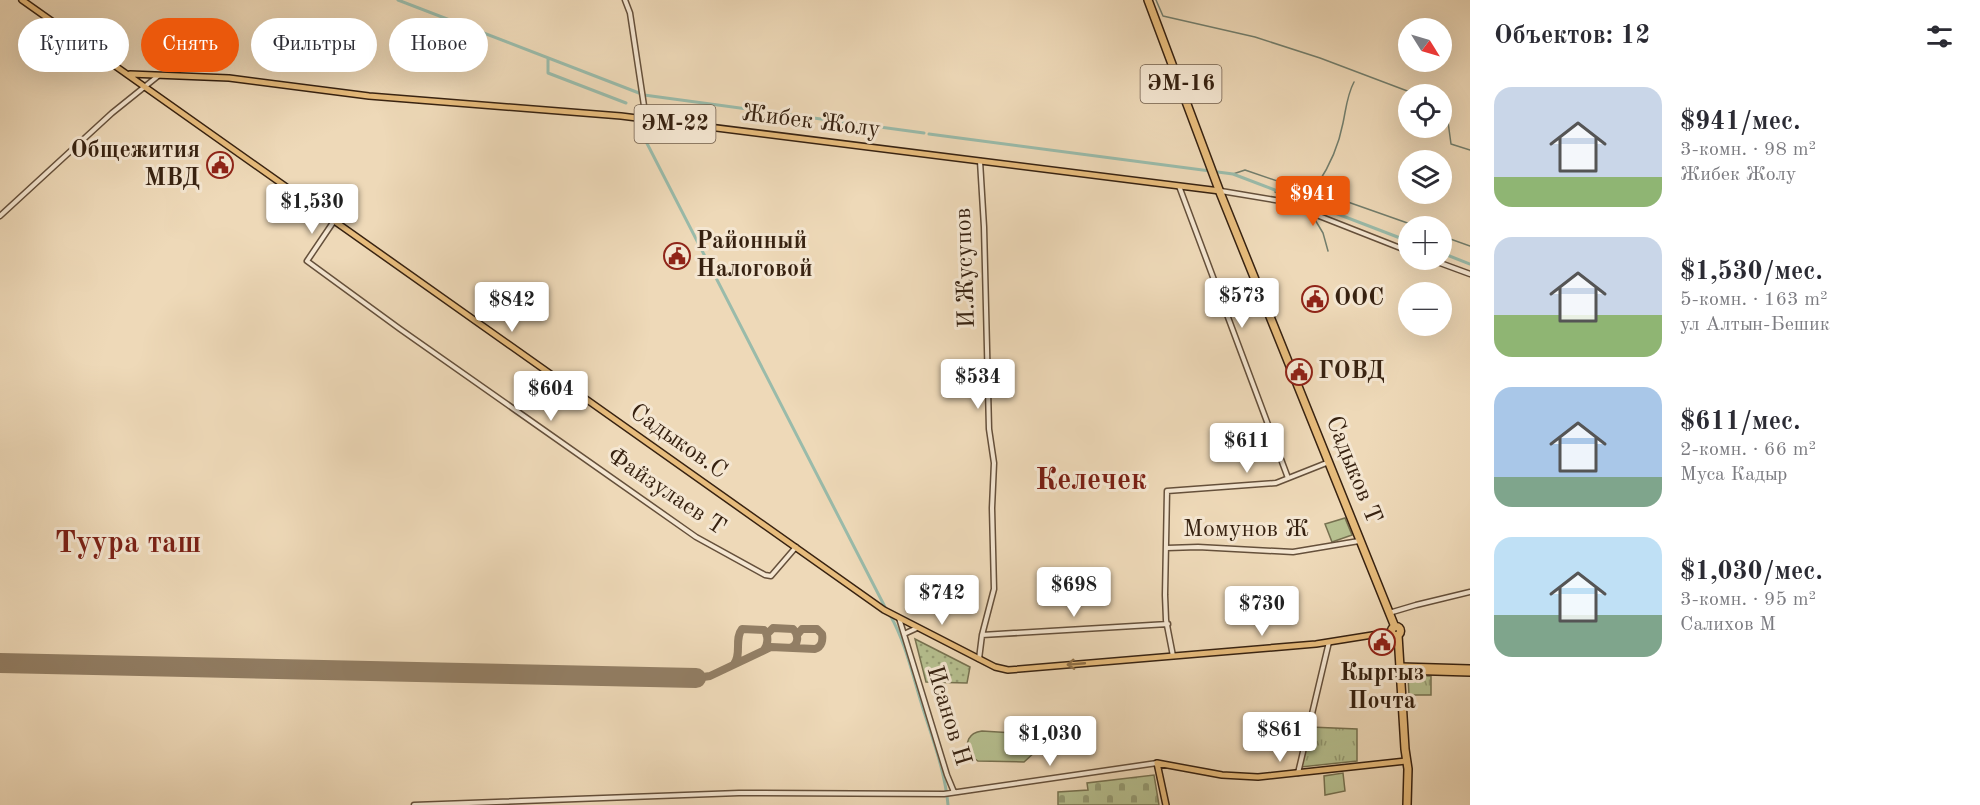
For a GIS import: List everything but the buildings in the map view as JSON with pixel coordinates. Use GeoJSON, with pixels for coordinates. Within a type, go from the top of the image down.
{"type":"FeatureCollection","features":[{"type":"Feature","properties":{"kind":"highway","name":"ЭМ-16"},"geometry":{"type":"LineString","coordinates":[[1148,0],[1221,193]]}},
{"type":"Feature","properties":{"kind":"highway","name":"Садыков Т"},"geometry":{"type":"LineString","coordinates":[[1221,193],[1395,631]]}},
{"type":"Feature","properties":{"kind":"highway","name":"ЭМ-16"},"geometry":{"type":"LineString","coordinates":[[1395,631],[1401,669],[1408,769],[1407,805]]}},
{"type":"Feature","properties":{"kind":"main road","name":"Садыков.С"},"geometry":{"type":"LineString","coordinates":[[22,0],[884,610],[896,615]]}},
{"type":"Feature","properties":{"kind":"main road","name":"Жибек Жолу"},"geometry":{"type":"LineString","coordinates":[[128,74],[230,78],[369,96],[621,116],[980,160],[1221,193]]}},
{"type":"Feature","properties":{"kind":"main road"},"geometry":{"type":"LineString","coordinates":[[896,615],[994,667],[1008,670],[1329,641],[1395,631]]}},
{"type":"Feature","properties":{"kind":"main road"},"geometry":{"type":"LineString","coordinates":[[1401,669],[1470,668]]}},
{"type":"Feature","properties":{"kind":"main road"},"geometry":{"type":"LineString","coordinates":[[1401,669],[1470,673]]}},
{"type":"Feature","properties":{"kind":"main road"},"geometry":{"type":"LineString","coordinates":[[1166,805],[1157,763],[1242,777],[1406,761]]}},
{"type":"Feature","properties":{"kind":"street"},"geometry":{"type":"LineString","coordinates":[[625,0],[630,13],[646,120]]}},
{"type":"Feature","properties":{"kind":"street"},"geometry":{"type":"LineString","coordinates":[[0,216],[158,76]]}},
{"type":"Feature","properties":{"kind":"street","name":"И.Жусупов"},"geometry":{"type":"LineString","coordinates":[[979,659],[982,635],[994,589],[992,508],[994,463],[989,429],[980,160]]}},
{"type":"Feature","properties":{"kind":"street"},"geometry":{"type":"LineString","coordinates":[[1179,186],[1235,342],[1288,478]]}},
{"type":"Feature","properties":{"kind":"street","name":"Жибек Жолу"},"geometry":{"type":"LineString","coordinates":[[1221,193],[1281,201],[1398,247]]}},
{"type":"Feature","properties":{"kind":"street","name":"Файзулаев Т"},"geometry":{"type":"LineString","coordinates":[[334,221],[307,261],[696,537],[765,575],[771,576],[796,547]]}},
{"type":"Feature","properties":{"kind":"street"},"geometry":{"type":"LineString","coordinates":[[1452,267],[1470,274]]}},
{"type":"Feature","properties":{"kind":"street"},"geometry":{"type":"LineString","coordinates":[[1173,656],[1165,595],[1167,491],[1276,483],[1329,462]]}},
{"type":"Feature","properties":{"kind":"street","name":"Момунов Ж"},"geometry":{"type":"LineString","coordinates":[[1167,548],[1198,547],[1293,552],[1360,540]]}},
{"type":"Feature","properties":{"kind":"street"},"geometry":{"type":"LineString","coordinates":[[1389,613],[1416,604],[1470,592]]}},
{"type":"Feature","properties":{"kind":"street","name":"Исанов Н"},"geometry":{"type":"LineString","coordinates":[[896,615],[954,792]]}},
{"type":"Feature","properties":{"kind":"street"},"geometry":{"type":"LineString","coordinates":[[982,635],[1168,624]]}},
{"type":"Feature","properties":{"kind":"street"},"geometry":{"type":"LineString","coordinates":[[904,634],[919,627]]}},
{"type":"Feature","properties":{"kind":"street"},"geometry":{"type":"LineString","coordinates":[[1298,773],[1329,641]]}},
{"type":"Feature","properties":{"kind":"street"},"geometry":{"type":"LineString","coordinates":[[414,805],[739,793],[946,794],[1157,763]]}},
{"type":"Feature","properties":{"kind":"green space"},"geometry":{"type":"Polygon","coordinates":[[[1345,518],[1352,535],[1332,542],[1325,524],[1345,518]]]}},
{"type":"Feature","properties":{"kind":"green space"},"geometry":{"type":"Polygon","coordinates":[[[915,639],[970,667],[967,683],[926,682],[915,639]]]}},
{"type":"Feature","properties":{"kind":"green space"},"geometry":{"type":"Polygon","coordinates":[[[1408,676],[1431,676],[1431,695],[1409,695],[1408,676]]]}},
{"type":"Feature","properties":{"kind":"green space"},"geometry":{"type":"Polygon","coordinates":[[[1310,727],[1357,729],[1357,761],[1301,767],[1310,727]]]}},
{"type":"Feature","properties":{"kind":"green space"},"geometry":{"type":"Polygon","coordinates":[[[982,731],[1028,734],[1035,742],[1035,752],[1024,762],[978,761],[969,755],[967,746],[971,736],[982,731]]]}},
{"type":"Feature","properties":{"kind":"green space"},"geometry":{"type":"Polygon","coordinates":[[[1343,773],[1345,791],[1325,795],[1324,776],[1343,773]]]}},
{"type":"Feature","properties":{"kind":"green space"},"geometry":{"type":"Polygon","coordinates":[[[1154,775],[1159,805],[1058,805],[1058,792],[1088,790],[1087,783],[1154,775]]]}},
{"type":"Feature","properties":{"kind":"waterway"},"geometry":{"type":"LineString","coordinates":[[398,0],[639,93]]}},
{"type":"Feature","properties":{"kind":"waterway"},"geometry":{"type":"LineString","coordinates":[[1156,0],[1163,16],[1255,37],[1320,58],[1398,87]]}},
{"type":"Feature","properties":{"kind":"waterway"},"geometry":{"type":"LineString","coordinates":[[548,58],[548,73],[626,103]]}},
{"type":"Feature","properties":{"kind":"waterway"},"geometry":{"type":"LineString","coordinates":[[1233,174],[1245,170],[1292,186],[1317,185],[1336,147],[1354,82]]}},
{"type":"Feature","properties":{"kind":"waterway"},"geometry":{"type":"LineString","coordinates":[[644,95],[924,133]]}},
{"type":"Feature","properties":{"kind":"waterway"},"geometry":{"type":"LineString","coordinates":[[636,122],[886,609]]}},
{"type":"Feature","properties":{"kind":"waterway"},"geometry":{"type":"LineString","coordinates":[[929,134],[1233,174],[1398,237]]}},
{"type":"Feature","properties":{"kind":"waterway"},"geometry":{"type":"LineString","coordinates":[[1450,138],[1451,144],[1470,150]]}},
{"type":"Feature","properties":{"kind":"waterway"},"geometry":{"type":"LineString","coordinates":[[1298,187],[1398,220]]}},
{"type":"Feature","properties":{"kind":"waterway"},"geometry":{"type":"LineString","coordinates":[[1276,190],[1275,192],[1294,200],[1308,211]]}},
{"type":"Feature","properties":{"kind":"waterway"},"geometry":{"type":"LineString","coordinates":[[1314,218],[1323,233],[1328,251]]}},
{"type":"Feature","properties":{"kind":"waterway"},"geometry":{"type":"LineString","coordinates":[[1452,240],[1470,246]]}},
{"type":"Feature","properties":{"kind":"waterway"},"geometry":{"type":"LineString","coordinates":[[1452,257],[1470,264]]}},
{"type":"Feature","properties":{"kind":"waterway"},"geometry":{"type":"LineString","coordinates":[[890,615],[904,646],[937,753],[948,805]]}},
{"type":"Feature","properties":{"kind":"taxiway"},"geometry":{"type":"LineString","coordinates":[[767,634],[773,628],[793,629],[797,640],[790,648]]}},
{"type":"Feature","properties":{"kind":"taxiway"},"geometry":{"type":"LineString","coordinates":[[734,664],[738,656],[738,637],[742,629],[764,630],[767,635],[764,650]]}},
{"type":"Feature","properties":{"kind":"taxiway"},"geometry":{"type":"LineString","coordinates":[[696,678],[710,676],[771,647],[815,649],[822,643],[822,634],[817,629],[802,629],[797,635]]}},
{"type":"Feature","properties":{"kind":"runway"},"geometry":{"type":"LineString","coordinates":[[0,663],[696,678]]}},
{"type":"Feature","properties":{"kind":"place","name":"Общежития МВД"},"geometry":{"type":"Point","coordinates":[220,165]}},
{"type":"Feature","properties":{"kind":"place","name":"Районный Налоговой"},"geometry":{"type":"Point","coordinates":[677,256]}},
{"type":"Feature","properties":{"kind":"place","name":"ООС"},"geometry":{"type":"Point","coordinates":[1315,299]}},
{"type":"Feature","properties":{"kind":"place","name":"ГОВД"},"geometry":{"type":"Point","coordinates":[1299,372]}},
{"type":"Feature","properties":{"kind":"place","name":"Кыргыз Почта"},"geometry":{"type":"Point","coordinates":[1382,642]}},
{"type":"Feature","properties":{"kind":"district","name":"Келечек"},"geometry":{"type":"Point","coordinates":[1091,481]}},
{"type":"Feature","properties":{"kind":"district","name":"Туура таш"},"geometry":{"type":"Point","coordinates":[128,544]}}]}
